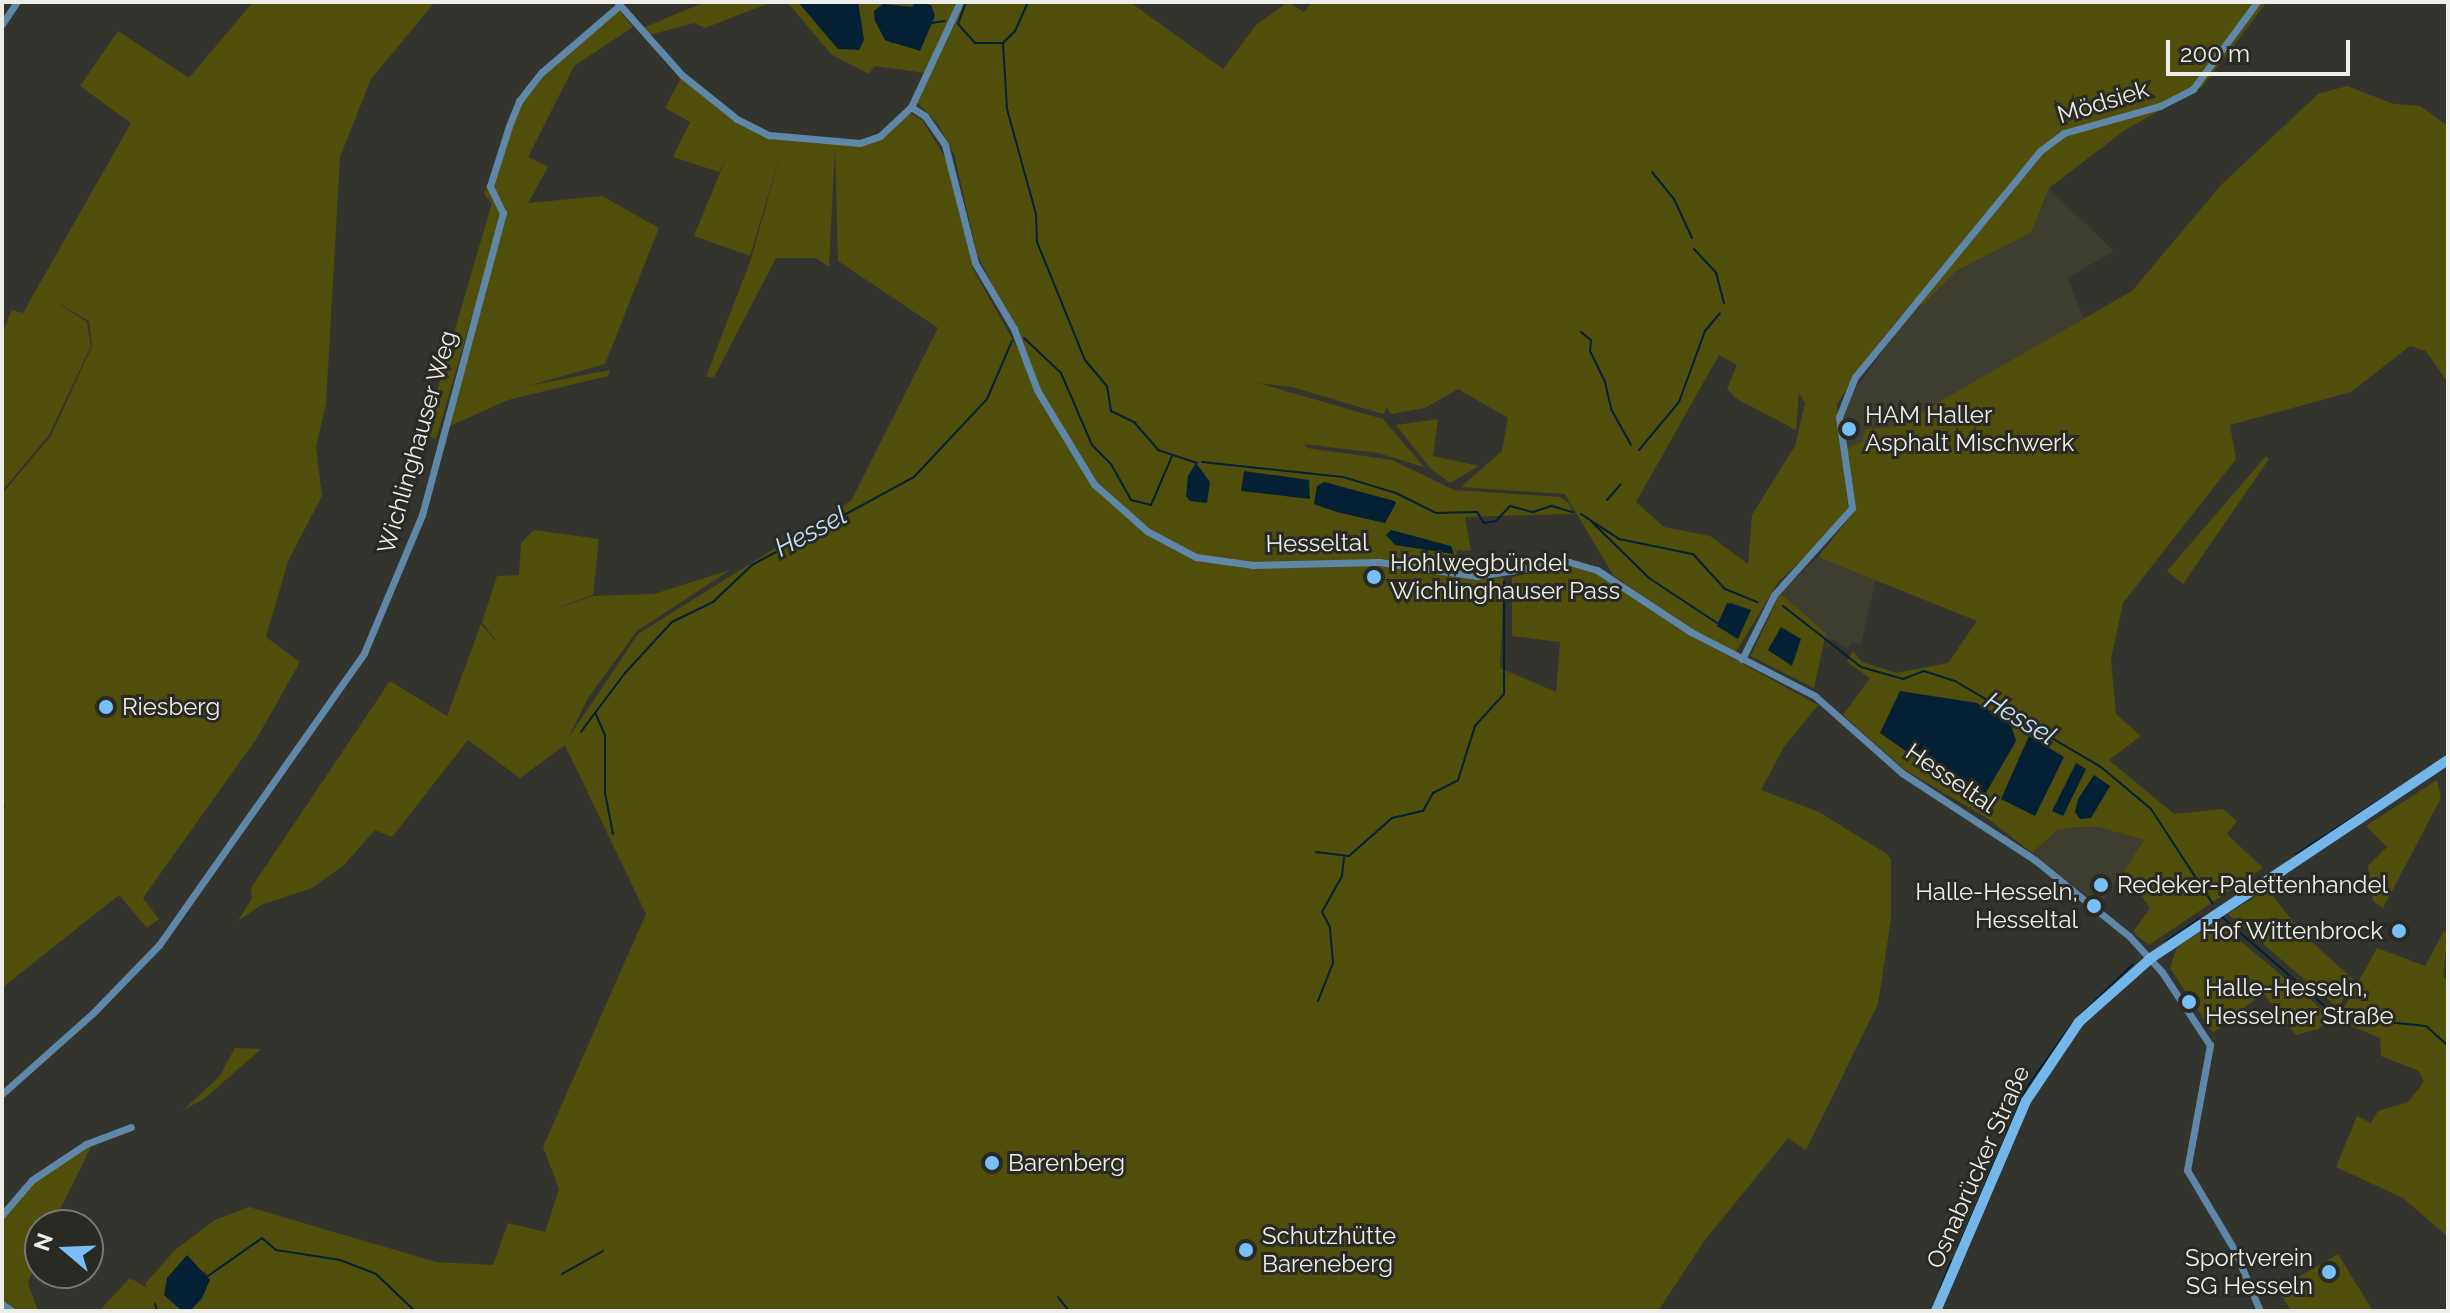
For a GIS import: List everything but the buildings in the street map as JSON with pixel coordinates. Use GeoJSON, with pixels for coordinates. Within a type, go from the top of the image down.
{"type":"FeatureCollection","features":[{"type":"Feature","properties":{"kind":"main road","name":"Osnabrücker Straße"},"geometry":{"type":"LineString","coordinates":[[1936,1311],[2040,1075],[2101,998],[2151,958],[2448,760]]}},
{"type":"Feature","properties":{"kind":"street"},"geometry":{"type":"LineString","coordinates":[[2,24],[17,2]]}},
{"type":"Feature","properties":{"kind":"street"},"geometry":{"type":"LineString","coordinates":[[618,4],[682,75],[737,119],[769,135],[867,142],[911,107],[960,2]]}},
{"type":"Feature","properties":{"kind":"street","name":"Mödsiek"},"geometry":{"type":"LineString","coordinates":[[1742,659],[1774,595],[1852,508],[1840,405],[1902,318],[2046,145],[2064,133],[2160,106],[2193,89],[2257,2]]}},
{"type":"Feature","properties":{"kind":"street","name":"Wichlinghauser Weg"},"geometry":{"type":"LineString","coordinates":[[2,1094],[93,1013],[159,945],[364,653],[422,515],[503,213],[490,186],[509,126],[519,101],[542,72],[618,4]]}},
{"type":"Feature","properties":{"kind":"street","name":"Hesseltal"},"geometry":{"type":"LineString","coordinates":[[911,107],[925,116],[945,145],[975,263],[1014,329],[1037,390],[1094,484],[1147,531],[1196,557],[1283,567],[1379,562],[1477,576],[1569,562],[1587,565],[1742,659],[1815,696],[1902,773],[2035,860],[2151,958],[2210,1045],[2187,1170],[2235,1251],[2260,1311]]}},
{"type":"Feature","properties":{"kind":"street"},"geometry":{"type":"LineString","coordinates":[[2,1215],[32,1180],[86,1144],[131,1127]]}},
{"type":"Feature","properties":{"kind":"street"},"geometry":{"type":"LineString","coordinates":[[2,1304],[12,1311]]}},
{"type":"Feature","properties":{"kind":"shaded area"},"geometry":{"type":"Polygon","coordinates":[[[253,2],[435,2],[371,79],[340,157],[326,404],[316,447],[322,496],[288,561],[266,637],[300,662],[257,738],[143,898],[159,919],[147,928],[119,895],[2,988],[2,808],[7,807],[2,805],[2,494],[51,436],[92,346],[89,321],[51,299],[87,322],[91,346],[49,435],[2,491],[2,334],[12,310],[23,313],[131,123],[80,86],[118,31],[189,78],[253,2]]]}},
{"type":"Feature","properties":{"kind":"shaded area"},"geometry":{"type":"Polygon","coordinates":[[[705,2],[772,2],[705,28],[694,23],[649,35],[643,28],[705,2]]]}},
{"type":"Feature","properties":{"kind":"shaded area"},"geometry":{"type":"Polygon","coordinates":[[[787,2],[798,2],[838,48],[864,40],[858,2],[958,2],[926,73],[874,66],[869,74],[832,55],[787,2]],[[883,4],[885,40],[893,44],[913,7],[883,4]]]}},
{"type":"Feature","properties":{"kind":"shaded area"},"geometry":{"type":"Polygon","coordinates":[[[964,2],[1130,2],[1223,69],[1256,25],[1288,2],[1304,12],[1312,2],[2267,2],[2202,87],[2125,130],[2049,188],[2031,233],[1956,271],[1923,305],[1914,300],[1876,346],[1837,404],[1848,508],[1836,527],[1778,582],[1736,652],[1692,630],[1613,575],[1565,494],[1461,487],[1502,451],[1508,418],[1458,389],[1425,408],[1391,414],[1387,407],[1383,414],[1292,387],[1258,383],[1383,419],[1424,467],[1378,453],[1304,444],[1307,448],[1392,460],[1454,490],[1560,497],[1569,503],[1573,514],[1465,517],[1471,551],[1457,550],[1455,570],[1446,567],[1445,574],[1504,578],[1500,668],[1556,692],[1560,642],[1512,636],[1512,577],[1566,566],[1591,570],[1690,635],[1818,705],[1784,747],[1761,790],[1819,812],[1887,854],[1891,860],[1891,919],[1878,1004],[1806,1150],[1788,1138],[1705,1240],[1658,1311],[190,1311],[210,1280],[205,1271],[164,1294],[182,1311],[99,1311],[130,1278],[148,1288],[145,1284],[175,1250],[215,1220],[249,1207],[436,1262],[493,1265],[508,1223],[545,1232],[559,1189],[543,1147],[646,914],[565,745],[520,778],[468,740],[392,837],[375,830],[344,865],[312,888],[261,905],[238,921],[252,898],[251,888],[390,681],[447,716],[481,624],[500,646],[482,622],[497,576],[519,575],[521,543],[534,530],[599,539],[593,595],[547,612],[594,596],[654,594],[730,570],[637,631],[588,698],[567,740],[638,634],[851,501],[938,328],[838,261],[835,147],[829,267],[816,258],[776,258],[714,377],[706,377],[751,259],[782,149],[750,256],[694,236],[726,158],[719,172],[673,157],[690,122],[665,108],[681,78],[769,137],[867,145],[910,113],[922,120],[946,159],[973,269],[1017,348],[1027,355],[977,254],[954,154],[937,123],[916,101],[964,2]],[[1719,355],[1636,502],[1664,527],[1710,536],[1748,564],[1752,515],[1795,446],[1805,403],[1799,393],[1796,430],[1737,399],[1727,389],[1737,365],[1719,355]],[[1324,482],[1314,504],[1385,523],[1396,503],[1324,482]],[[1731,602],[1717,623],[1736,639],[1751,610],[1731,602]]]}},
{"type":"Feature","properties":{"kind":"shaded area"},"geometry":{"type":"Polygon","coordinates":[[[618,9],[633,27],[574,66],[528,157],[548,167],[528,203],[602,196],[659,228],[605,364],[528,386],[610,370],[608,376],[508,400],[443,429],[505,204],[436,439],[424,435],[492,203],[484,194],[521,103],[565,52],[618,9]]]}},
{"type":"Feature","properties":{"kind":"shaded area"},"geometry":{"type":"Polygon","coordinates":[[[2347,86],[2394,104],[2420,106],[2448,126],[2448,383],[2426,351],[2410,346],[2351,392],[2230,425],[2236,459],[2123,603],[2111,659],[2116,714],[2141,736],[2109,760],[2174,814],[2223,809],[2237,821],[2227,834],[2263,868],[2149,945],[2133,932],[2150,908],[2124,871],[2144,840],[2098,827],[2079,827],[2058,830],[2032,853],[1987,818],[1905,770],[1843,715],[1870,678],[1847,662],[1853,651],[1862,662],[1896,673],[1948,663],[1977,621],[1818,557],[1855,511],[1845,449],[1862,442],[1865,429],[1895,427],[2132,291],[2221,185],[2318,94],[2347,86]]]}},
{"type":"Feature","properties":{"kind":"shaded area"},"geometry":{"type":"Polygon","coordinates":[[[2049,189],[2114,251],[2067,278],[2085,321],[1895,427],[1865,429],[1863,442],[1845,449],[1841,422],[1845,404],[1918,302],[1923,305],[1956,271],[2031,233],[2049,189]]]}},
{"type":"Feature","properties":{"kind":"shaded area"},"geometry":{"type":"Polygon","coordinates":[[[1438,419],[1433,456],[1479,466],[1450,483],[1430,468],[1396,425],[1438,419]]]}},
{"type":"Feature","properties":{"kind":"shaded area"},"geometry":{"type":"Polygon","coordinates":[[[2266,456],[2269,459],[2183,584],[2167,571],[2266,456]]]}},
{"type":"Feature","properties":{"kind":"shaded area"},"geometry":{"type":"Polygon","coordinates":[[[1818,557],[1876,580],[1861,644],[1852,642],[1848,649],[1831,639],[1827,648],[1825,633],[1780,593],[1818,557]]]}},
{"type":"Feature","properties":{"kind":"shaded area"},"geometry":{"type":"Polygon","coordinates":[[[1780,593],[1826,633],[1814,688],[1751,656],[1780,593]]]}},
{"type":"Feature","properties":{"kind":"shaded area"},"geometry":{"type":"Polygon","coordinates":[[[2437,780],[2441,798],[2383,908],[2373,901],[2368,866],[2387,847],[2366,826],[2437,780]]]}},
{"type":"Feature","properties":{"kind":"shaded area"},"geometry":{"type":"Polygon","coordinates":[[[2098,827],[2145,840],[2100,906],[2032,853],[2059,830],[2098,827]]]}},
{"type":"Feature","properties":{"kind":"shaded area"},"geometry":{"type":"Polygon","coordinates":[[[2267,889],[2303,934],[2354,980],[2338,1008],[2228,914],[2267,889]]]}},
{"type":"Feature","properties":{"kind":"shaded area"},"geometry":{"type":"Polygon","coordinates":[[[2217,921],[2332,1018],[2318,1029],[2296,1035],[2263,993],[2213,1033],[2170,968],[2177,947],[2217,921]]]}},
{"type":"Feature","properties":{"kind":"shaded area"},"geometry":{"type":"Polygon","coordinates":[[[2444,931],[2448,933],[2443,976],[2448,981],[2448,1237],[2403,1198],[2336,1167],[2357,1116],[2371,1123],[2378,1111],[2408,1102],[2424,1082],[2419,1071],[2381,1056],[2380,1038],[2337,1020],[2377,948],[2425,966],[2444,931]]]}},
{"type":"Feature","properties":{"kind":"shaded area"},"geometry":{"type":"Polygon","coordinates":[[[235,1048],[261,1049],[204,1099],[183,1110],[219,1077],[235,1048]]]}},
{"type":"Feature","properties":{"kind":"shaded area"},"geometry":{"type":"Polygon","coordinates":[[[93,1143],[60,1209],[24,1209],[24,1289],[30,1289],[38,1311],[16,1311],[2,1301],[2,1216],[35,1180],[93,1143]]]}},
{"type":"Feature","properties":{"kind":"shaded area","name":"Sportverein SG Hesseln"},"geometry":{"type":"Polygon","coordinates":[[[2338,1254],[2373,1311],[2291,1311],[2278,1289],[2338,1254]]]}},
{"type":"Feature","properties":{"kind":"water"},"geometry":{"type":"Polygon","coordinates":[[[798,2],[858,2],[864,40],[859,50],[838,49],[798,2]]]}},
{"type":"Feature","properties":{"kind":"water"},"geometry":{"type":"Polygon","coordinates":[[[915,2],[931,5],[935,16],[920,51],[885,40],[875,21],[874,11],[883,4],[912,7],[915,2]]]}},
{"type":"Feature","properties":{"kind":"water"},"geometry":{"type":"Polygon","coordinates":[[[1196,463],[1210,482],[1207,503],[1190,501],[1186,496],[1188,476],[1196,463]]]}},
{"type":"Feature","properties":{"kind":"water"},"geometry":{"type":"Polygon","coordinates":[[[1244,471],[1309,480],[1310,499],[1241,491],[1244,471]]]}},
{"type":"Feature","properties":{"kind":"water"},"geometry":{"type":"Polygon","coordinates":[[[1324,482],[1396,503],[1385,523],[1337,512],[1314,504],[1317,486],[1324,482]]]}},
{"type":"Feature","properties":{"kind":"water"},"geometry":{"type":"Polygon","coordinates":[[[1391,530],[1451,546],[1454,554],[1395,545],[1386,535],[1391,530]]]}},
{"type":"Feature","properties":{"kind":"water"},"geometry":{"type":"Polygon","coordinates":[[[1727,603],[1751,610],[1738,639],[1717,626],[1727,603]]]}},
{"type":"Feature","properties":{"kind":"water"},"geometry":{"type":"Polygon","coordinates":[[[1781,627],[1801,639],[1792,666],[1768,650],[1781,627]]]}},
{"type":"Feature","properties":{"kind":"water"},"geometry":{"type":"Polygon","coordinates":[[[1900,691],[1977,703],[2010,722],[2016,741],[1980,803],[1880,733],[1900,691]]]}},
{"type":"Feature","properties":{"kind":"water"},"geometry":{"type":"Polygon","coordinates":[[[2029,736],[2064,757],[2035,816],[2001,799],[2029,736]]]}},
{"type":"Feature","properties":{"kind":"water"},"geometry":{"type":"Polygon","coordinates":[[[2076,763],[2086,769],[2063,816],[2052,811],[2076,763]]]}},
{"type":"Feature","properties":{"kind":"water"},"geometry":{"type":"Polygon","coordinates":[[[2094,775],[2110,786],[2091,818],[2080,819],[2075,812],[2078,799],[2094,775]]]}},
{"type":"Feature","properties":{"kind":"water"},"geometry":{"type":"Polygon","coordinates":[[[187,1255],[210,1280],[202,1298],[190,1311],[182,1311],[164,1295],[167,1278],[187,1255]]]}},
{"type":"Feature","properties":{"kind":"waterway","name":"Hessel"},"geometry":{"type":"LineString","coordinates":[[966,2],[958,24],[975,43],[1001,43]]}},
{"type":"Feature","properties":{"kind":"waterway","name":"Hessel"},"geometry":{"type":"LineString","coordinates":[[1028,2],[1015,31],[1003,43],[1007,109],[1036,214],[1037,242],[1085,360],[1107,386],[1111,411],[1134,422],[1158,450],[1197,463]]}},
{"type":"Feature","properties":{"kind":"waterway","name":"Hessel"},"geometry":{"type":"LineString","coordinates":[[932,23],[945,21]]}},
{"type":"Feature","properties":{"kind":"waterway"},"geometry":{"type":"LineString","coordinates":[[1652,172],[1674,199],[1692,238]]}},
{"type":"Feature","properties":{"kind":"waterway"},"geometry":{"type":"LineString","coordinates":[[1694,249],[1716,273],[1724,303]]}},
{"type":"Feature","properties":{"kind":"waterway"},"geometry":{"type":"LineString","coordinates":[[1639,450],[1679,402],[1705,331],[1720,313]]}},
{"type":"Feature","properties":{"kind":"waterway"},"geometry":{"type":"LineString","coordinates":[[1581,332],[1591,340],[1590,351],[1605,382],[1611,409],[1631,445]]}},
{"type":"Feature","properties":{"kind":"waterway","name":"Hessel"},"geometry":{"type":"LineString","coordinates":[[1024,338],[1061,373],[1092,445],[1111,464],[1131,500],[1151,505],[1172,456]]}},
{"type":"Feature","properties":{"kind":"waterway","name":"Hessel"},"geometry":{"type":"LineString","coordinates":[[613,834],[605,793],[605,735],[595,713],[625,673],[672,622],[713,602],[752,565],[914,477],[987,399],[1012,341]]}},
{"type":"Feature","properties":{"kind":"waterway","name":"Hessel"},"geometry":{"type":"LineString","coordinates":[[1202,462],[1343,477],[1396,493],[1436,513],[1477,512],[1484,523],[1496,521],[1510,506],[1533,512],[1552,506],[1572,512]]}},
{"type":"Feature","properties":{"kind":"waterway"},"geometry":{"type":"LineString","coordinates":[[1607,500],[1621,484]]}},
{"type":"Feature","properties":{"kind":"waterway","name":"Hessel"},"geometry":{"type":"LineString","coordinates":[[1581,514],[1619,539],[1693,554],[1725,589],[1758,602]]}},
{"type":"Feature","properties":{"kind":"waterway"},"geometry":{"type":"LineString","coordinates":[[1591,521],[1649,578],[1717,623]]}},
{"type":"Feature","properties":{"kind":"waterway"},"geometry":{"type":"LineString","coordinates":[[1316,852],[1349,856],[1392,818],[1423,811],[1433,793],[1458,780],[1475,726],[1504,694],[1504,581]]}},
{"type":"Feature","properties":{"kind":"waterway","name":"Hessel"},"geometry":{"type":"LineString","coordinates":[[1783,606],[1861,667],[1903,679],[1924,671],[1955,681],[2101,767],[2151,809],[2213,904]]}},
{"type":"Feature","properties":{"kind":"waterway","name":"Hessel"},"geometry":{"type":"LineString","coordinates":[[581,732],[594,714]]}},
{"type":"Feature","properties":{"kind":"waterway"},"geometry":{"type":"LineString","coordinates":[[2296,854],[2389,794]]}},
{"type":"Feature","properties":{"kind":"waterway"},"geometry":{"type":"LineString","coordinates":[[1318,1001],[1333,963],[1330,927],[1322,912],[1342,876],[1344,858]]}},
{"type":"Feature","properties":{"kind":"waterway","name":"Hessel"},"geometry":{"type":"LineString","coordinates":[[2222,917],[2334,1014]]}},
{"type":"Feature","properties":{"kind":"waterway"},"geometry":{"type":"LineString","coordinates":[[2166,941],[2200,918]]}},
{"type":"Feature","properties":{"kind":"waterway"},"geometry":{"type":"LineString","coordinates":[[2079,1016],[2133,964]]}},
{"type":"Feature","properties":{"kind":"waterway","name":"Hessel"},"geometry":{"type":"LineString","coordinates":[[2340,1017],[2426,1026],[2448,1046]]}},
{"type":"Feature","properties":{"kind":"waterway"},"geometry":{"type":"LineString","coordinates":[[1957,1250],[2027,1087],[2072,1024]]}},
{"type":"Feature","properties":{"kind":"waterway"},"geometry":{"type":"LineString","coordinates":[[208,1276],[262,1238],[276,1250],[340,1260],[376,1274],[415,1311]]}},
{"type":"Feature","properties":{"kind":"waterway"},"geometry":{"type":"LineString","coordinates":[[562,1274],[603,1251]]}},
{"type":"Feature","properties":{"kind":"waterway"},"geometry":{"type":"LineString","coordinates":[[1940,1289],[1952,1260]]}},
{"type":"Feature","properties":{"kind":"waterway"},"geometry":{"type":"LineString","coordinates":[[1058,1297],[1069,1311]]}},
{"type":"Feature","properties":{"kind":"waterway"},"geometry":{"type":"LineString","coordinates":[[155,1304],[157,1311]]}},
{"type":"Feature","properties":{"kind":"place","name":"HAM Haller Asphalt Mischwerk"},"geometry":{"type":"Point","coordinates":[1849,429]}},
{"type":"Feature","properties":{"kind":"place","name":"Hohlwegbündel Wichlinghauser Pass"},"geometry":{"type":"Point","coordinates":[1374,577]}},
{"type":"Feature","properties":{"kind":"place","name":"Riesberg"},"geometry":{"type":"Point","coordinates":[106,707]}},
{"type":"Feature","properties":{"kind":"place","name":"Redeker-Palettenhandel"},"geometry":{"type":"Point","coordinates":[2101,885]}},
{"type":"Feature","properties":{"kind":"place","name":"Halle-Hesseln, Hesseltal"},"geometry":{"type":"Point","coordinates":[2094,906]}},
{"type":"Feature","properties":{"kind":"place","name":"Hof Wittenbrock"},"geometry":{"type":"Point","coordinates":[2399,931]}},
{"type":"Feature","properties":{"kind":"place","name":"Halle-Hesseln, Hesselner Straße"},"geometry":{"type":"Point","coordinates":[2189,1002]}},
{"type":"Feature","properties":{"kind":"place","name":"Barenberg"},"geometry":{"type":"Point","coordinates":[992,1163]}},
{"type":"Feature","properties":{"kind":"place","name":"Schutzhütte Bareneberg"},"geometry":{"type":"Point","coordinates":[1246,1250]}},
{"type":"Feature","properties":{"kind":"place","name":"Sportverein SG Hesseln"},"geometry":{"type":"Point","coordinates":[2329,1272]}}]}
